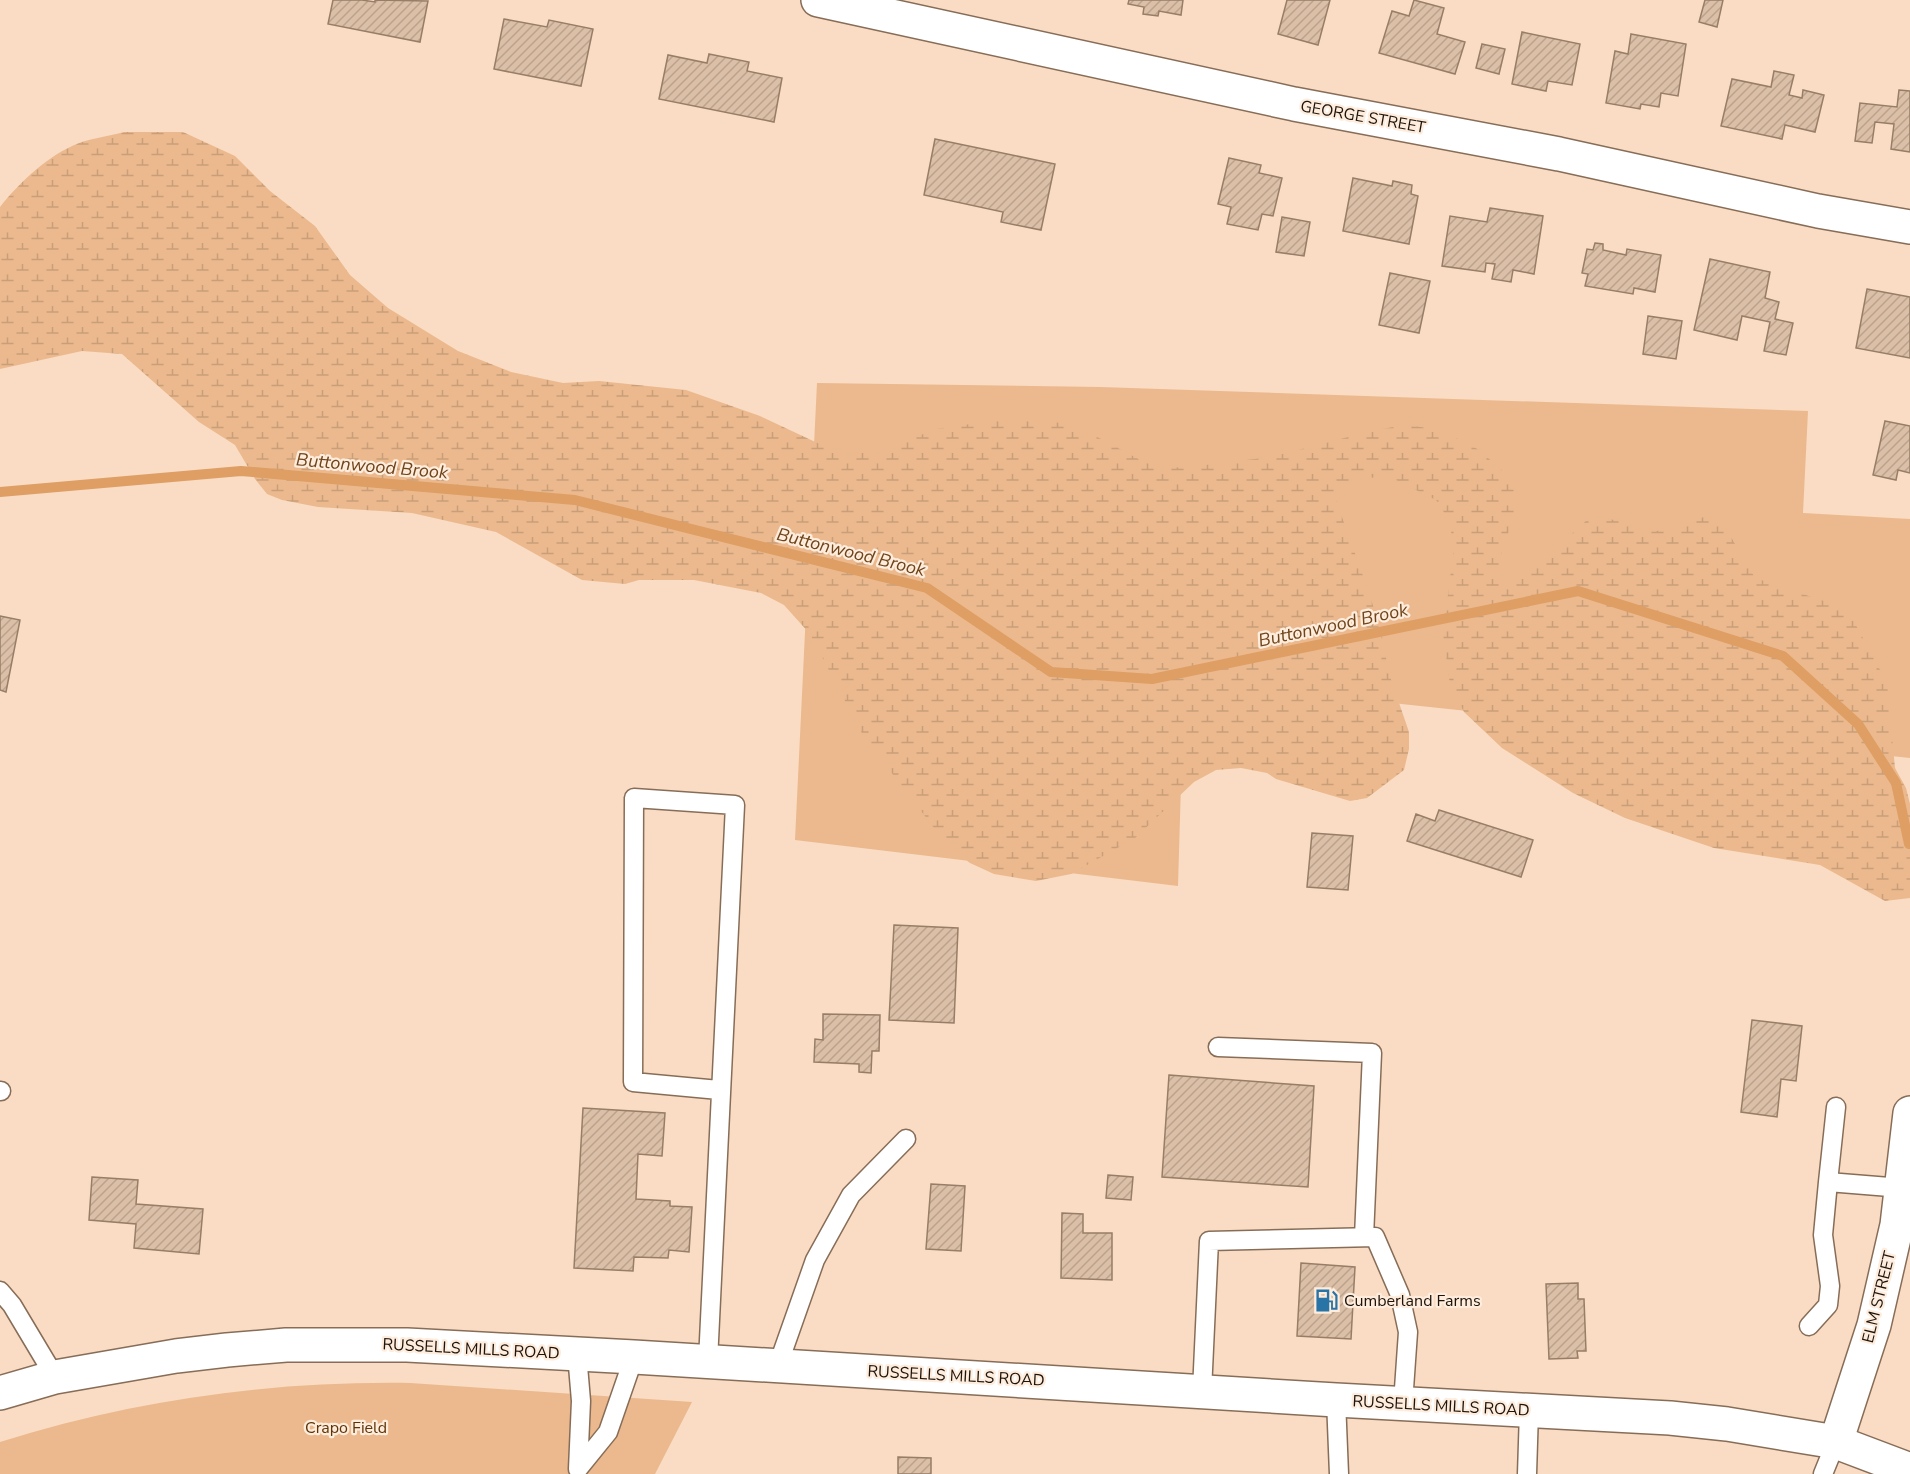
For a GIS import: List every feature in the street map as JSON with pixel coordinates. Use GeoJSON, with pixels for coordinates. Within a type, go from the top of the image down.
{"type":"FeatureCollection","features":[{"type":"Feature","properties":{"kind":"main road","name":"GEORGE STREET"},"geometry":{"type":"LineString","coordinates":[[818,0],[851,4],[1294,104],[1559,154],[1818,211],[1910,226]]}},
{"type":"Feature","properties":{"kind":"main road","name":"ELM STREET"},"geometry":{"type":"LineString","coordinates":[[1836,1442],[1903,1227],[1902,1188],[1910,1113]]}},
{"type":"Feature","properties":{"kind":"main road","name":"RUSSELLS MILLS ROAD"},"geometry":{"type":"LineString","coordinates":[[0,1393],[55,1377],[176,1356],[286,1345],[407,1345],[634,1356],[1336,1400],[1670,1418],[1727,1424],[1836,1442],[1910,1470]]}},
{"type":"Feature","properties":{"kind":"main road"},"geometry":{"type":"LineString","coordinates":[[0,1367],[55,1377]]}},
{"type":"Feature","properties":{"kind":"lane"},"geometry":{"type":"LineString","coordinates":[[708,1361],[719,1090],[735,805],[634,798],[633,1082],[719,1090]]}},
{"type":"Feature","properties":{"kind":"lane"},"geometry":{"type":"LineString","coordinates":[[1218,1047],[1372,1053],[1364,1237]]}},
{"type":"Feature","properties":{"kind":"lane"},"geometry":{"type":"LineString","coordinates":[[1809,1326],[1828,1305],[1830,1286],[1823,1235],[1836,1107]]}},
{"type":"Feature","properties":{"kind":"lane"},"geometry":{"type":"LineString","coordinates":[[778,1365],[815,1260],[851,1195],[906,1138]]}},
{"type":"Feature","properties":{"kind":"lane"},"geometry":{"type":"LineString","coordinates":[[1828,1182],[1902,1188]]}},
{"type":"Feature","properties":{"kind":"lane"},"geometry":{"type":"LineString","coordinates":[[1202,1391],[1209,1241],[1375,1237],[1400,1295],[1408,1332],[1403,1403]]}},
{"type":"Feature","properties":{"kind":"lane"},"geometry":{"type":"LineString","coordinates":[[0,1291],[12,1305],[55,1377]]}},
{"type":"Feature","properties":{"kind":"lane"},"geometry":{"type":"LineString","coordinates":[[577,1354],[581,1401],[577,1472]]}},
{"type":"Feature","properties":{"kind":"lane"},"geometry":{"type":"LineString","coordinates":[[577,1472],[608,1432],[634,1356]]}},
{"type":"Feature","properties":{"kind":"lane"},"geometry":{"type":"LineString","coordinates":[[1336,1400],[1339,1474]]}},
{"type":"Feature","properties":{"kind":"lane"},"geometry":{"type":"LineString","coordinates":[[1527,1474],[1529,1411]]}},
{"type":"Feature","properties":{"kind":"lane"},"geometry":{"type":"LineString","coordinates":[[1823,1474],[1836,1442]]}},
{"type":"Feature","properties":{"kind":"green space"},"geometry":{"type":"Polygon","coordinates":[[[124,132],[183,132],[235,156],[270,191],[315,226],[350,275],[388,308],[458,351],[511,372],[563,383],[599,381],[686,390],[760,416],[826,447],[856,453],[883,451],[935,429],[992,421],[1046,421],[1075,425],[1144,462],[1181,468],[1271,457],[1375,430],[1407,425],[1427,428],[1461,440],[1479,450],[1502,470],[1516,494],[1516,509],[1499,561],[1500,575],[1507,582],[1529,573],[1587,520],[1606,518],[1657,531],[1704,517],[1717,520],[1728,532],[1755,578],[1830,603],[1850,614],[1887,683],[1895,768],[1906,788],[1910,804],[1910,898],[1885,901],[1820,865],[1714,848],[1625,818],[1573,793],[1502,748],[1464,712],[1450,685],[1443,633],[1454,548],[1449,520],[1436,500],[1390,477],[1361,478],[1339,491],[1336,500],[1375,611],[1386,653],[1386,665],[1409,732],[1409,749],[1404,770],[1367,798],[1350,801],[1276,779],[1267,773],[1241,768],[1216,770],[1194,782],[1135,838],[1071,874],[1036,881],[994,874],[970,863],[948,846],[864,737],[810,634],[784,605],[761,593],[694,580],[639,580],[625,584],[582,580],[496,532],[412,513],[318,507],[282,500],[267,494],[255,479],[235,445],[199,422],[122,354],[82,351],[0,369],[0,207],[16,188],[56,155],[79,143],[124,132]]]}},
{"type":"Feature","properties":{"kind":"green space"},"geometry":{"type":"Polygon","coordinates":[[[817,383],[1100,387],[1808,411],[1803,513],[1910,519],[1910,758],[1184,681],[1178,886],[795,840],[817,383]]]}},
{"type":"Feature","properties":{"kind":"green space","name":"Crapo Field"},"geometry":{"type":"Polygon","coordinates":[[[410,1383],[692,1402],[655,1474],[0,1474],[0,1442],[101,1415],[151,1404],[254,1390],[305,1385],[410,1383]]]}},
{"type":"Feature","properties":{"kind":"building"},"geometry":{"type":"Polygon","coordinates":[[[333,0],[428,1],[420,42],[328,24],[333,0]]]}},
{"type":"Feature","properties":{"kind":"building"},"geometry":{"type":"Polygon","coordinates":[[[1129,0],[1183,0],[1181,15],[1159,11],[1158,16],[1143,14],[1144,7],[1128,4],[1129,0]]]}},
{"type":"Feature","properties":{"kind":"building"},"geometry":{"type":"Polygon","coordinates":[[[1287,0],[1330,0],[1318,45],[1278,34],[1287,0]]]}},
{"type":"Feature","properties":{"kind":"building"},"geometry":{"type":"Polygon","coordinates":[[[1414,0],[1444,8],[1437,34],[1465,42],[1455,74],[1379,53],[1392,11],[1409,16],[1414,0]]]}},
{"type":"Feature","properties":{"kind":"building"},"geometry":{"type":"Polygon","coordinates":[[[1705,0],[1723,0],[1717,27],[1699,22],[1705,0]]]}},
{"type":"Feature","properties":{"kind":"building"},"geometry":{"type":"Polygon","coordinates":[[[504,19],[547,27],[549,20],[593,29],[581,86],[494,69],[504,19]]]}},
{"type":"Feature","properties":{"kind":"building"},"geometry":{"type":"Polygon","coordinates":[[[1522,32],[1580,44],[1572,85],[1548,81],[1546,91],[1512,84],[1522,32]]]}},
{"type":"Feature","properties":{"kind":"building"},"geometry":{"type":"Polygon","coordinates":[[[1631,34],[1686,44],[1678,96],[1661,93],[1659,107],[1641,104],[1640,109],[1606,103],[1615,51],[1628,54],[1631,34]]]}},
{"type":"Feature","properties":{"kind":"building"},"geometry":{"type":"Polygon","coordinates":[[[1482,44],[1505,49],[1499,74],[1476,68],[1482,44]]]}},
{"type":"Feature","properties":{"kind":"building"},"geometry":{"type":"Polygon","coordinates":[[[709,54],[749,62],[747,71],[782,78],[774,122],[659,99],[668,55],[707,63],[709,54]]]}},
{"type":"Feature","properties":{"kind":"building"},"geometry":{"type":"Polygon","coordinates":[[[1774,71],[1794,75],[1789,95],[1802,98],[1803,90],[1824,95],[1815,132],[1785,125],[1782,139],[1721,126],[1732,79],[1771,87],[1774,71]]]}},
{"type":"Feature","properties":{"kind":"building"},"geometry":{"type":"Polygon","coordinates":[[[1899,90],[1910,91],[1910,152],[1891,149],[1894,124],[1875,122],[1872,143],[1855,141],[1860,103],[1897,107],[1899,90]]]}},
{"type":"Feature","properties":{"kind":"building"},"geometry":{"type":"Polygon","coordinates":[[[935,139],[1055,164],[1041,230],[1001,222],[1003,212],[924,195],[935,139]]]}},
{"type":"Feature","properties":{"kind":"building"},"geometry":{"type":"Polygon","coordinates":[[[1229,158],[1261,165],[1259,173],[1282,178],[1273,216],[1262,214],[1258,230],[1227,224],[1231,207],[1218,204],[1229,158]]]}},
{"type":"Feature","properties":{"kind":"building"},"geometry":{"type":"Polygon","coordinates":[[[1353,178],[1392,186],[1393,181],[1412,185],[1411,194],[1418,196],[1409,244],[1343,231],[1353,178]]]}},
{"type":"Feature","properties":{"kind":"building"},"geometry":{"type":"Polygon","coordinates":[[[1490,208],[1543,216],[1534,274],[1513,270],[1511,282],[1492,279],[1495,264],[1486,263],[1485,272],[1442,266],[1450,216],[1487,222],[1490,208]]]}},
{"type":"Feature","properties":{"kind":"building"},"geometry":{"type":"Polygon","coordinates":[[[1282,217],[1310,222],[1304,256],[1276,252],[1282,217]]]}},
{"type":"Feature","properties":{"kind":"building"},"geometry":{"type":"Polygon","coordinates":[[[1595,243],[1603,244],[1603,250],[1626,255],[1627,249],[1661,255],[1655,292],[1634,288],[1633,294],[1585,286],[1588,274],[1582,273],[1587,249],[1593,250],[1595,243]]]}},
{"type":"Feature","properties":{"kind":"building"},"geometry":{"type":"Polygon","coordinates":[[[1710,259],[1770,272],[1765,298],[1779,302],[1775,319],[1793,323],[1786,355],[1764,351],[1770,322],[1742,316],[1737,340],[1694,330],[1710,259]]]}},
{"type":"Feature","properties":{"kind":"building"},"geometry":{"type":"Polygon","coordinates":[[[1390,273],[1430,281],[1419,333],[1379,325],[1390,273]]]}},
{"type":"Feature","properties":{"kind":"building"},"geometry":{"type":"Polygon","coordinates":[[[1867,289],[1910,297],[1910,358],[1856,348],[1867,289]]]}},
{"type":"Feature","properties":{"kind":"building"},"geometry":{"type":"Polygon","coordinates":[[[1648,316],[1682,321],[1676,359],[1643,354],[1648,316]]]}},
{"type":"Feature","properties":{"kind":"building"},"geometry":{"type":"Polygon","coordinates":[[[1885,421],[1910,426],[1910,473],[1898,470],[1896,480],[1873,475],[1885,421]]]}},
{"type":"Feature","properties":{"kind":"building"},"geometry":{"type":"Polygon","coordinates":[[[0,616],[20,620],[6,692],[0,690],[0,616]]]}},
{"type":"Feature","properties":{"kind":"building"},"geometry":{"type":"Polygon","coordinates":[[[1439,810],[1533,840],[1521,877],[1407,841],[1416,814],[1435,821],[1439,810]]]}},
{"type":"Feature","properties":{"kind":"building"},"geometry":{"type":"Polygon","coordinates":[[[1312,833],[1353,836],[1348,890],[1307,887],[1312,833]]]}},
{"type":"Feature","properties":{"kind":"building"},"geometry":{"type":"Polygon","coordinates":[[[894,925],[958,928],[954,1023],[889,1020],[894,925]]]}},
{"type":"Feature","properties":{"kind":"building"},"geometry":{"type":"Polygon","coordinates":[[[823,1014],[880,1015],[879,1051],[872,1051],[871,1073],[859,1072],[859,1064],[814,1062],[815,1039],[823,1040],[823,1014]]]}},
{"type":"Feature","properties":{"kind":"building"},"geometry":{"type":"Polygon","coordinates":[[[1752,1020],[1802,1026],[1796,1081],[1781,1079],[1777,1117],[1741,1112],[1752,1020]]]}},
{"type":"Feature","properties":{"kind":"building"},"geometry":{"type":"Polygon","coordinates":[[[1169,1075],[1314,1086],[1308,1187],[1162,1177],[1169,1075]]]}},
{"type":"Feature","properties":{"kind":"building"},"geometry":{"type":"Polygon","coordinates":[[[583,1108],[665,1113],[662,1156],[638,1154],[636,1199],[670,1201],[670,1206],[692,1207],[689,1252],[669,1250],[668,1258],[634,1257],[633,1271],[574,1268],[583,1108]]]}},
{"type":"Feature","properties":{"kind":"building"},"geometry":{"type":"Polygon","coordinates":[[[1108,1175],[1133,1177],[1131,1200],[1106,1198],[1108,1175]]]}},
{"type":"Feature","properties":{"kind":"building"},"geometry":{"type":"Polygon","coordinates":[[[92,1177],[138,1180],[136,1204],[203,1209],[199,1254],[134,1248],[136,1224],[89,1220],[92,1177]]]}},
{"type":"Feature","properties":{"kind":"building"},"geometry":{"type":"Polygon","coordinates":[[[931,1184],[965,1186],[961,1251],[926,1249],[931,1184]]]}},
{"type":"Feature","properties":{"kind":"building"},"geometry":{"type":"Polygon","coordinates":[[[1062,1213],[1083,1214],[1083,1233],[1112,1233],[1112,1280],[1061,1278],[1062,1213]]]}},
{"type":"Feature","properties":{"kind":"building","name":"Cumberland Farms"},"geometry":{"type":"Polygon","coordinates":[[[1301,1263],[1355,1267],[1351,1339],[1297,1336],[1301,1263]]]}},
{"type":"Feature","properties":{"kind":"building"},"geometry":{"type":"Polygon","coordinates":[[[1578,1283],[1578,1299],[1584,1299],[1586,1351],[1577,1351],[1578,1358],[1549,1359],[1546,1284],[1578,1283]]]}},
{"type":"Feature","properties":{"kind":"building"},"geometry":{"type":"Polygon","coordinates":[[[898,1457],[931,1458],[931,1474],[898,1474],[898,1457]]]}},
{"type":"Feature","properties":{"kind":"waterway","name":"Buttonwood Brook"},"geometry":{"type":"LineString","coordinates":[[0,492],[241,471],[575,500],[927,588],[1051,672],[1152,679],[1578,591],[1783,656],[1858,724],[1896,783],[1909,844]]}},
{"type":"Feature","properties":{"kind":"place","name":"Cumberland Farms"},"geometry":{"type":"Point","coordinates":[1326,1301]}}]}
